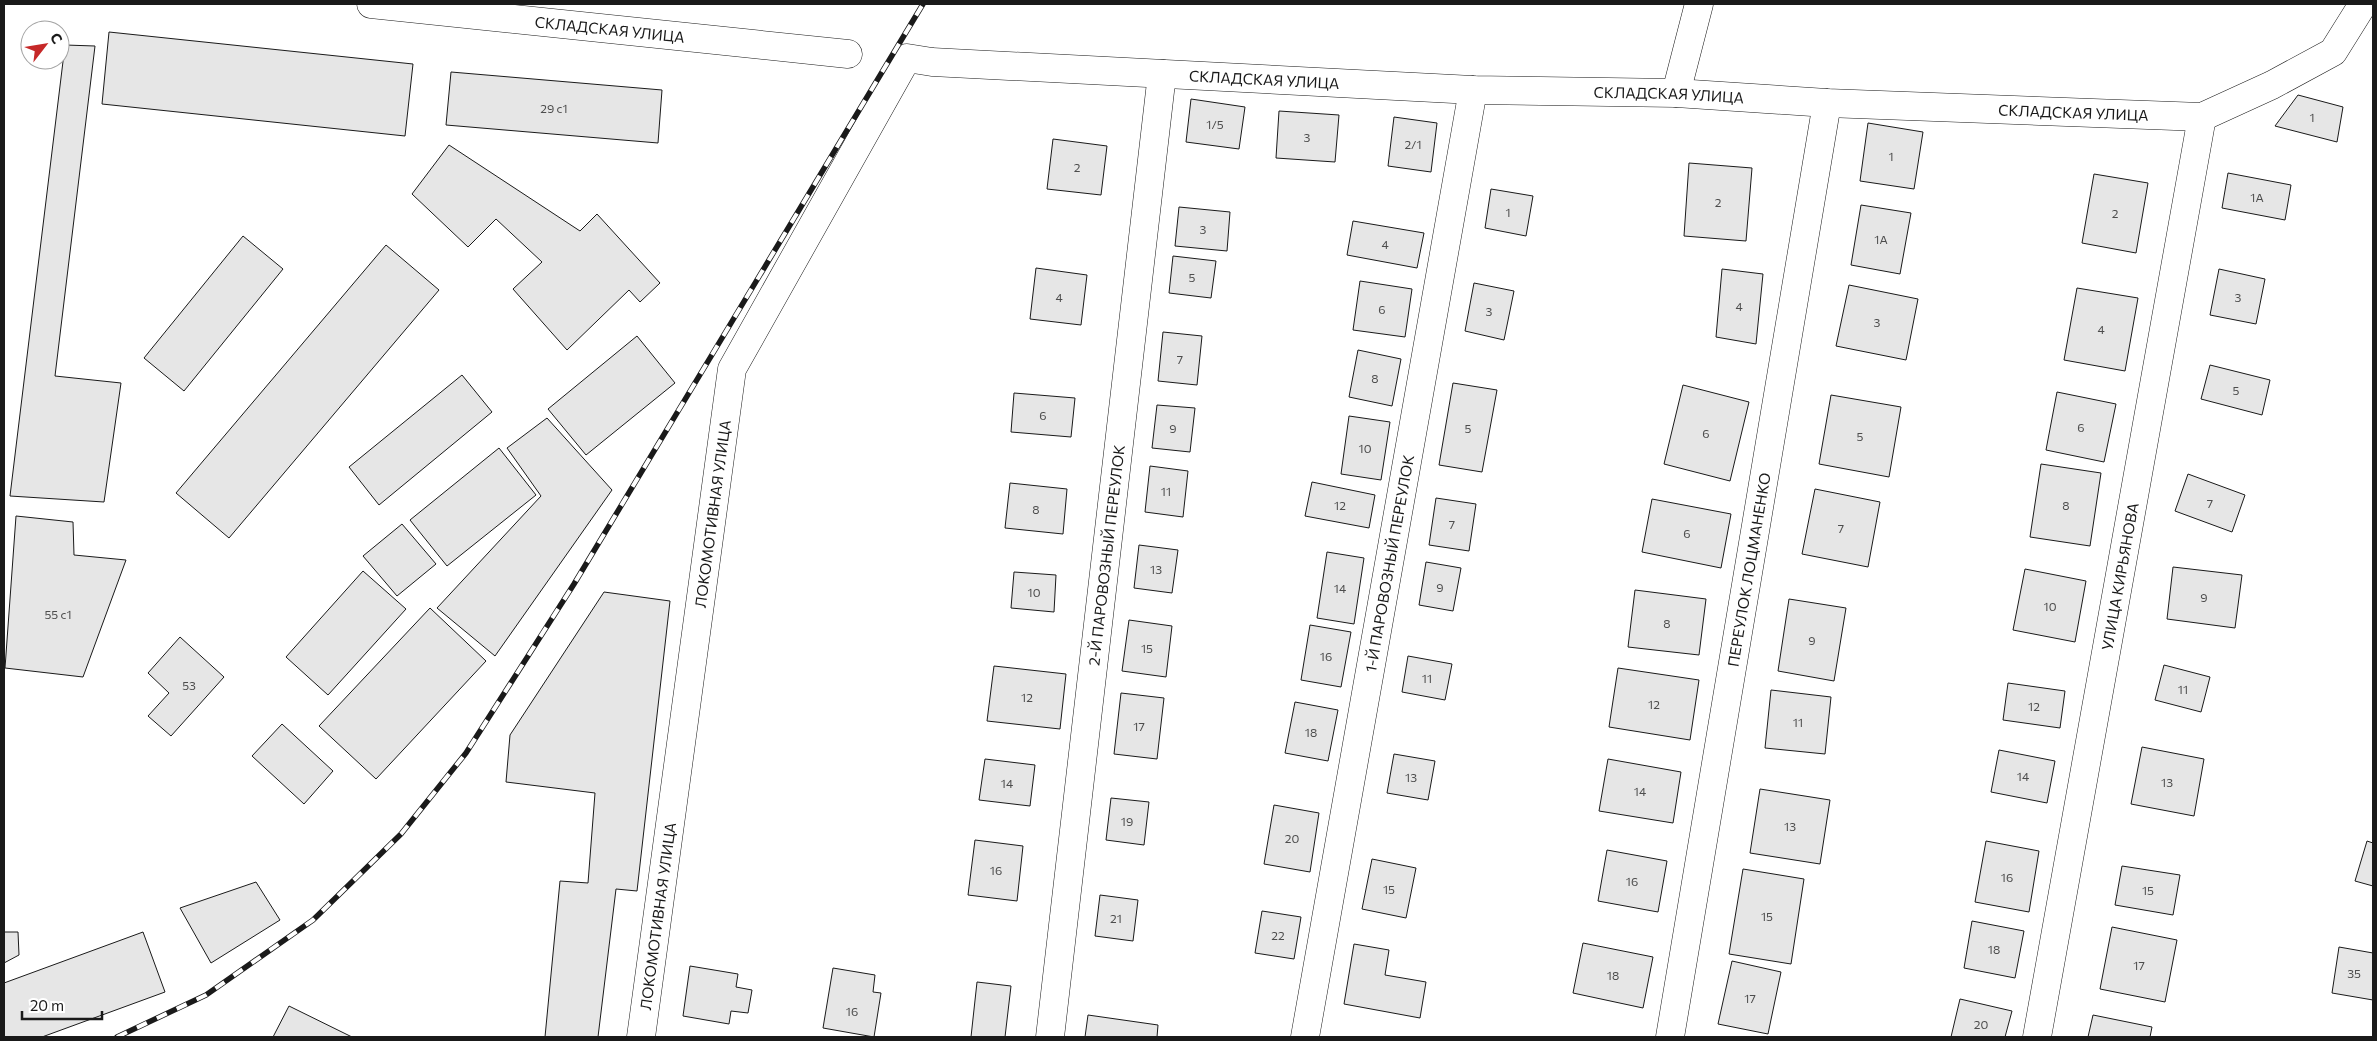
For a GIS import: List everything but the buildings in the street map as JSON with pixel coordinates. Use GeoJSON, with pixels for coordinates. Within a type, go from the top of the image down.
{"type":"FeatureCollection","features":[{"type":"Feature","properties":{"kind":"street","name":"СКЛАДСКАЯ УЛИЦА"},"geometry":{"type":"LineString","coordinates":[[371,4],[432,7],[848,54]]}},
{"type":"Feature","properties":{"kind":"street"},"geometry":{"type":"LineString","coordinates":[[1676,93],[1699,4]]}},
{"type":"Feature","properties":{"kind":"street","name":"СКЛАДСКАЯ УЛИЦА"},"geometry":{"type":"LineString","coordinates":[[932,62],[1473,90],[1676,93],[1827,103],[2202,117],[2272,85],[2333,52],[2363,4]]}},
{"type":"Feature","properties":{"kind":"street","name":"ЛОКОМОТИВНАЯ УЛИЦА"},"geometry":{"type":"LineString","coordinates":[[641,1037],[732,369],[907,58],[932,62]]}},
{"type":"Feature","properties":{"kind":"street","name":"2-Й ПАРОВОЗНЫЙ ПЕРЕУЛОК"},"geometry":{"type":"LineString","coordinates":[[1050,1037],[1162,74]]}},
{"type":"Feature","properties":{"kind":"street","name":"1-Й ПАРОВОЗНЫЙ ПЕРЕУЛОК"},"geometry":{"type":"LineString","coordinates":[[1305,1037],[1473,90]]}},
{"type":"Feature","properties":{"kind":"street","name":"ПЕРЕУЛОК ЛОЦМАНЕНКО"},"geometry":{"type":"LineString","coordinates":[[1670,1037],[1827,103]]}},
{"type":"Feature","properties":{"kind":"street","name":"УЛИЦА КИРЬЯНОВА"},"geometry":{"type":"LineString","coordinates":[[2037,1037],[2202,117]]}},
{"type":"Feature","properties":{"kind":"railway"},"geometry":{"type":"LineString","coordinates":[[117,1037],[206,995],[313,920],[401,834],[466,753],[574,584],[923,4]]}}]}
